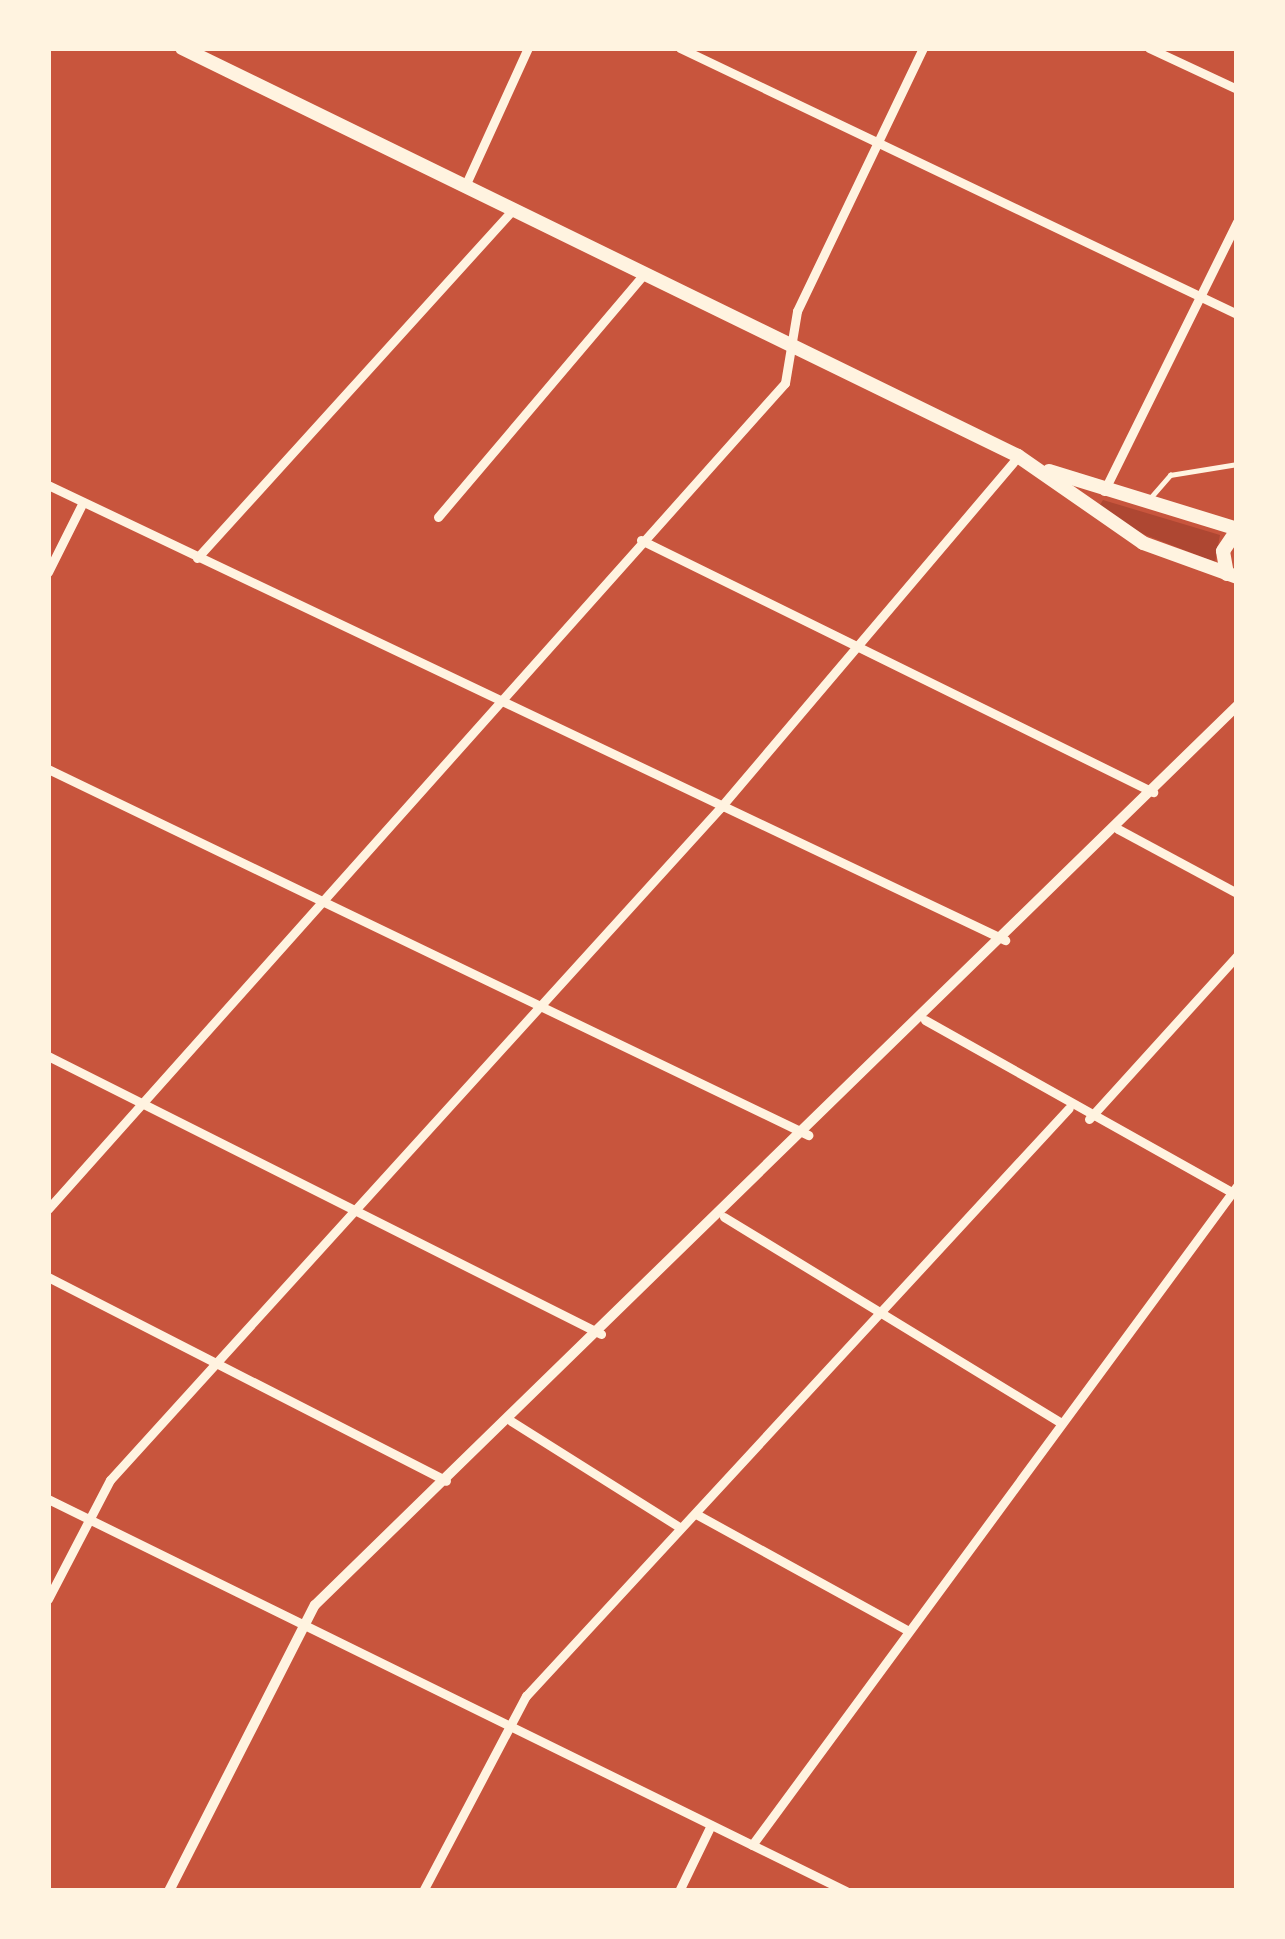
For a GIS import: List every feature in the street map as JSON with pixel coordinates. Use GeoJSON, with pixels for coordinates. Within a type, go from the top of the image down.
{"type":"FeatureCollection","features":[{"type":"Feature","properties":{"kind":"main road"},"geometry":{"type":"LineString","coordinates":[[182,48],[1023,459],[1146,508],[1237,530],[1223,551],[1232,575]]}},
{"type":"Feature","properties":{"kind":"main road"},"geometry":{"type":"LineString","coordinates":[[1023,459],[1143,543],[1232,575]]}},
{"type":"Feature","properties":{"kind":"street"},"geometry":{"type":"LineString","coordinates":[[465,186],[528,48]]}},
{"type":"Feature","properties":{"kind":"street"},"geometry":{"type":"LineString","coordinates":[[680,48],[1237,314]]}},
{"type":"Feature","properties":{"kind":"street"},"geometry":{"type":"LineString","coordinates":[[48,1209],[785,383],[792,344],[876,144],[923,48]]}},
{"type":"Feature","properties":{"kind":"street"},"geometry":{"type":"LineString","coordinates":[[1149,48],[1237,89]]}},
{"type":"Feature","properties":{"kind":"street"},"geometry":{"type":"LineString","coordinates":[[197,558],[514,209]]}},
{"type":"Feature","properties":{"kind":"street"},"geometry":{"type":"LineString","coordinates":[[1103,493],[1237,222]]}},
{"type":"Feature","properties":{"kind":"street"},"geometry":{"type":"LineString","coordinates":[[437,517],[645,273]]}},
{"type":"Feature","properties":{"kind":"street"},"geometry":{"type":"LineString","coordinates":[[48,1599],[86,1517],[212,1363],[359,1208],[720,808],[1023,459]]}},
{"type":"Feature","properties":{"kind":"street"},"geometry":{"type":"LineString","coordinates":[[48,485],[1005,940]]}},
{"type":"Feature","properties":{"kind":"street"},"geometry":{"type":"LineString","coordinates":[[48,572],[83,502]]}},
{"type":"Feature","properties":{"kind":"street"},"geometry":{"type":"LineString","coordinates":[[640,541],[1153,792]]}},
{"type":"Feature","properties":{"kind":"street"},"geometry":{"type":"LineString","coordinates":[[170,1891],[299,1623],[808,1136],[1237,706]]}},
{"type":"Feature","properties":{"kind":"street"},"geometry":{"type":"LineString","coordinates":[[48,769],[543,1003],[808,1136]]}},
{"type":"Feature","properties":{"kind":"street"},"geometry":{"type":"LineString","coordinates":[[1118,829],[1237,893]]}},
{"type":"Feature","properties":{"kind":"street"},"geometry":{"type":"LineString","coordinates":[[1089,1119],[1237,956]]}},
{"type":"Feature","properties":{"kind":"street"},"geometry":{"type":"LineString","coordinates":[[752,1845],[1235,1189],[1089,1119],[925,1020]]}},
{"type":"Feature","properties":{"kind":"street"},"geometry":{"type":"LineString","coordinates":[[48,1055],[601,1334]]}},
{"type":"Feature","properties":{"kind":"street"},"geometry":{"type":"LineString","coordinates":[[423,1891],[506,1722],[679,1526],[696,1514],[1069,1108]]}},
{"type":"Feature","properties":{"kind":"street"},"geometry":{"type":"LineString","coordinates":[[724,1217],[1060,1423]]}},
{"type":"Feature","properties":{"kind":"street"},"geometry":{"type":"LineString","coordinates":[[48,1277],[446,1481]]}},
{"type":"Feature","properties":{"kind":"street"},"geometry":{"type":"LineString","coordinates":[[511,1421],[679,1526]]}},
{"type":"Feature","properties":{"kind":"street"},"geometry":{"type":"LineString","coordinates":[[48,1499],[846,1891]]}},
{"type":"Feature","properties":{"kind":"street"},"geometry":{"type":"LineString","coordinates":[[696,1514],[907,1630]]}},
{"type":"Feature","properties":{"kind":"street"},"geometry":{"type":"LineString","coordinates":[[679,1891],[710,1825]]}},
{"type":"Feature","properties":{"kind":"lane"},"geometry":{"type":"LineString","coordinates":[[1146,508],[1170,475],[1237,464]]}},
{"type":"Feature","properties":{"kind":"shaded area"},"geometry":{"type":"Polygon","coordinates":[[[1103,500],[1220,535],[1215,562],[1143,534],[1098,508],[1103,500]]]}}]}
